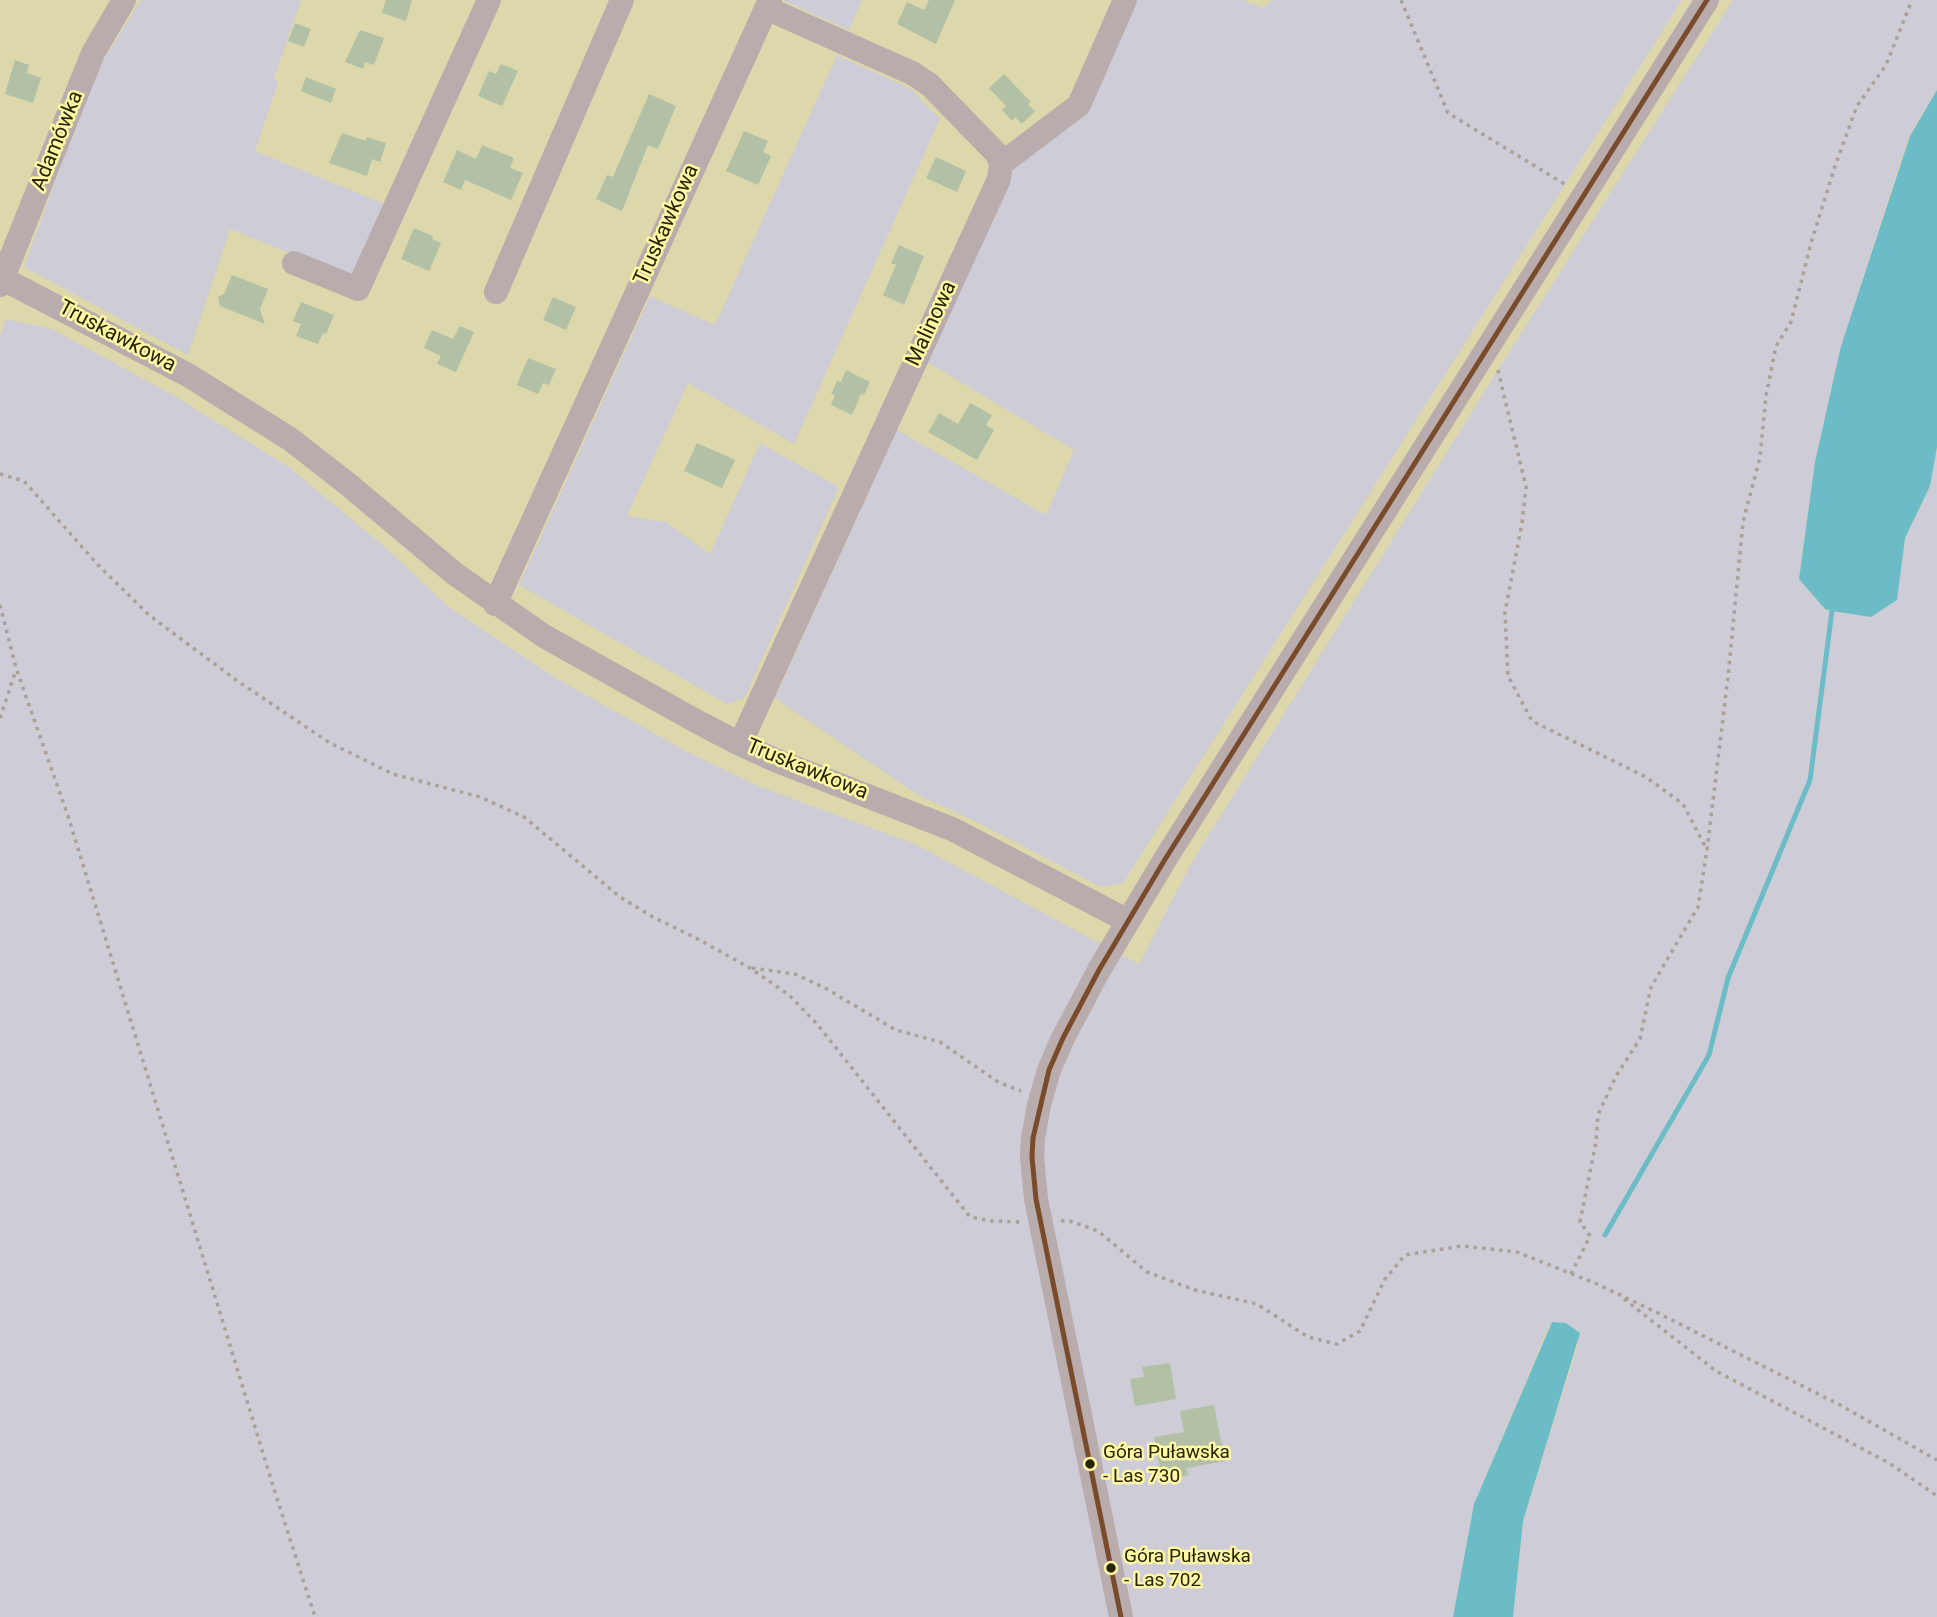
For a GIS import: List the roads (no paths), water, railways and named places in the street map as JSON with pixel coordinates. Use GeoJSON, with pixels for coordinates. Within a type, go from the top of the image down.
{"type":"FeatureCollection","features":[{"type":"Feature","properties":{"kind":"street","name":"Adamówka"},"geometry":{"type":"LineString","coordinates":[[1,282],[93,53],[124,0]]}},
{"type":"Feature","properties":{"kind":"street"},"geometry":{"type":"LineString","coordinates":[[294,263],[358,289],[489,0]]}},
{"type":"Feature","properties":{"kind":"street"},"geometry":{"type":"LineString","coordinates":[[496,292],[622,0]]}},
{"type":"Feature","properties":{"kind":"street"},"geometry":{"type":"LineString","coordinates":[[768,4],[930,85],[997,154],[1001,164],[1079,105],[1125,0]]}},
{"type":"Feature","properties":{"kind":"street"},"geometry":{"type":"LineString","coordinates":[[1121,1617],[1039,1222],[1032,1157],[1040,1099],[1063,1038],[1128,921],[1272,686],[1707,0]]}},
{"type":"Feature","properties":{"kind":"street","name":"Truskawkowa"},"geometry":{"type":"LineString","coordinates":[[495,604],[768,4]]}},
{"type":"Feature","properties":{"kind":"street","name":"Malinowa"},"geometry":{"type":"LineString","coordinates":[[740,744],[999,179],[1001,164]]}},
{"type":"Feature","properties":{"kind":"street","name":"Truskawkowa"},"geometry":{"type":"LineString","coordinates":[[1,282],[188,375],[290,439],[454,574],[555,642],[740,744],[952,829],[1128,921]]}},
{"type":"Feature","properties":{"kind":"water"},"geometry":{"type":"Polygon","coordinates":[[[1937,90],[1937,447],[1930,486],[1905,538],[1897,600],[1871,617],[1832,611],[1825,609],[1799,579],[1815,462],[1841,346],[1910,136],[1937,90]]]}},
{"type":"Feature","properties":{"kind":"water"},"geometry":{"type":"Polygon","coordinates":[[[1552,1322],[1566,1323],[1580,1333],[1523,1521],[1513,1617],[1453,1617],[1474,1504],[1552,1322]]]}},
{"type":"Feature","properties":{"kind":"waterway"},"geometry":{"type":"LineString","coordinates":[[1605,1235],[1709,1055],[1728,978],[1810,780],[1832,611]]}},
{"type":"Feature","properties":{"kind":"place","name":"Góra Puławska - Las 730"},"geometry":{"type":"Point","coordinates":[1090,1464]}},
{"type":"Feature","properties":{"kind":"place","name":"Góra Puławska - Las 702"},"geometry":{"type":"Point","coordinates":[1111,1568]}}]}
